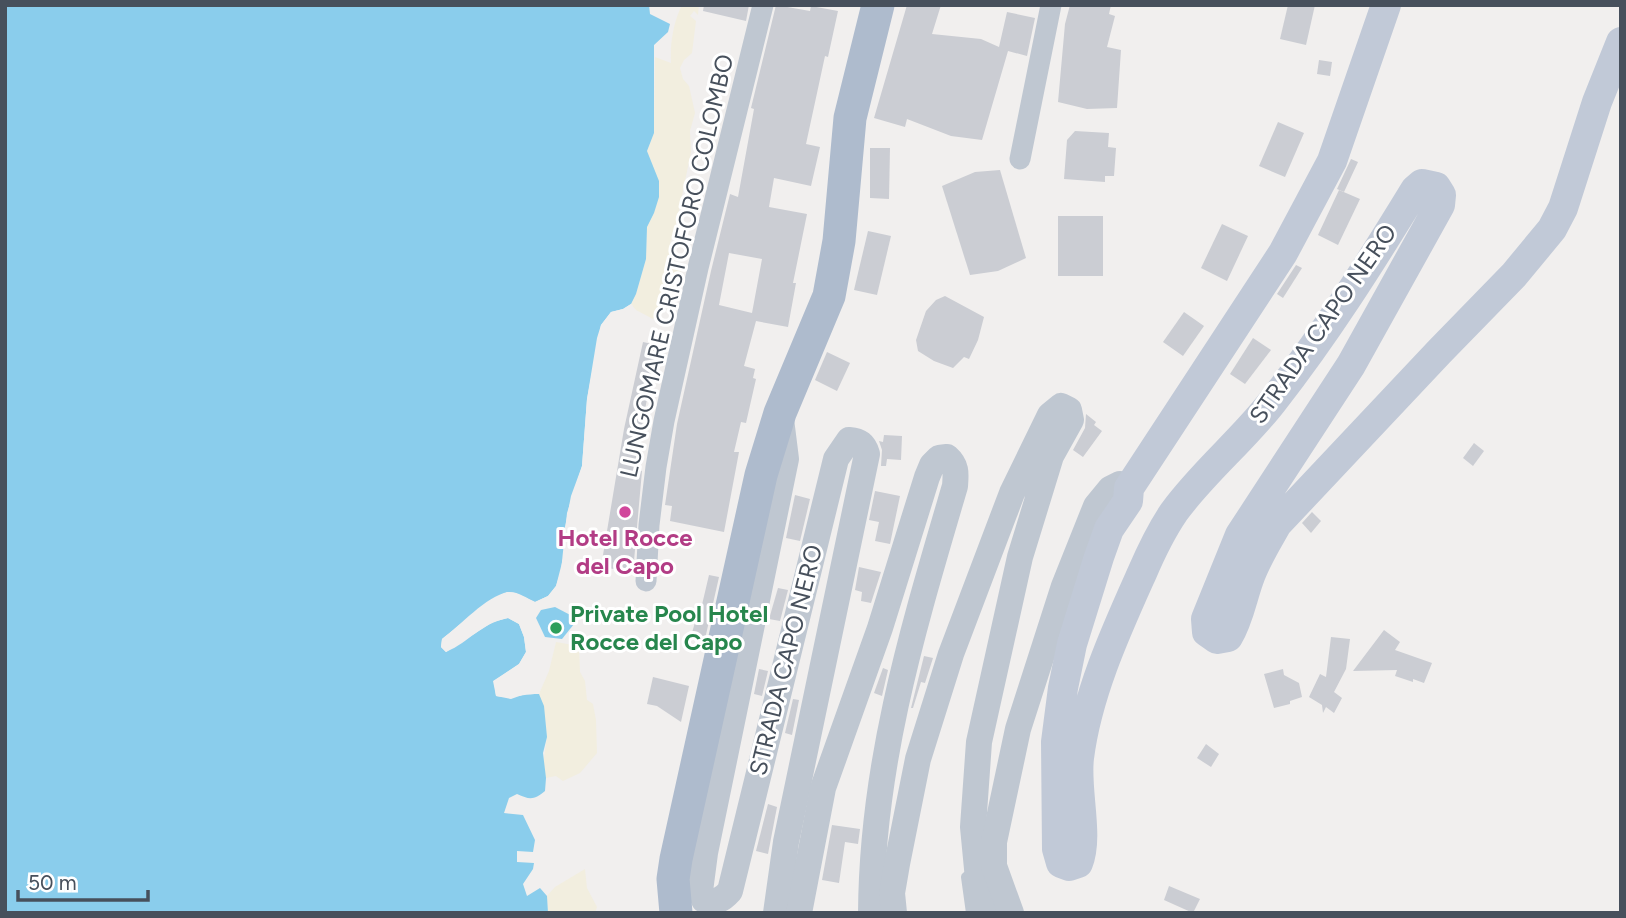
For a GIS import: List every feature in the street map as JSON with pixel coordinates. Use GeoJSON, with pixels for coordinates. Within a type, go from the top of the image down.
{"type":"FeatureCollection","features":[{"type":"Feature","properties":{"kind":"main road"},"geometry":{"type":"LineString","coordinates":[[676,913],[673,879],[676,859],[761,475],[780,413],[829,296],[839,241],[850,118],[878,5]]}},
{"type":"Feature","properties":{"kind":"main road"},"geometry":{"type":"LineString","coordinates":[[1129,488],[1283,253],[1326,173],[1386,5]]}},
{"type":"Feature","properties":{"kind":"main road","name":"STRADA CAPO NERO"},"geometry":{"type":"LineString","coordinates":[[1129,488],[1128,501],[1109,529],[1099,557],[1072,644],[1063,688],[1056,742],[1057,849],[1061,863],[1069,866],[1078,863],[1083,850],[1078,794],[1079,760],[1096,688],[1141,573],[1175,511],[1273,402],[1365,271],[1415,190],[1422,184],[1436,187],[1441,195],[1440,205],[1351,365],[1240,535],[1206,619],[1207,632],[1217,639],[1228,637],[1258,556],[1277,524],[1514,275],[1552,229],[1563,208],[1597,102],[1621,42]]}},
{"type":"Feature","properties":{"kind":"street","name":"LUNGOMARE CRISTOFORO COLOMBO"},"geometry":{"type":"LineString","coordinates":[[646,581],[649,525],[664,421],[698,268],[763,5]]}},
{"type":"Feature","properties":{"kind":"street"},"geometry":{"type":"LineString","coordinates":[[1020,159],[1051,5]]}},
{"type":"Feature","properties":{"kind":"street"},"geometry":{"type":"LineString","coordinates":[[894,913],[892,893],[918,759],[951,654],[1012,493],[1050,415],[1061,406],[1069,410],[1071,420],[1051,456],[1020,557],[979,742],[973,827],[985,913]]}},
{"type":"Feature","properties":{"kind":"street","name":"STRADA CAPO NERO"},"geometry":{"type":"LineString","coordinates":[[776,913],[786,842],[867,454],[864,446],[857,440],[849,440],[836,459],[730,891],[722,899],[712,902],[704,900],[700,891],[705,853],[786,459],[780,413]]}},
{"type":"Feature","properties":{"kind":"street"},"geometry":{"type":"LineString","coordinates":[[799,913],[823,788],[880,628],[927,477],[932,465],[939,458],[947,457],[954,463],[955,486],[906,660],[884,756],[876,805],[871,913]]}},
{"type":"Feature","properties":{"kind":"street"},"geometry":{"type":"LineString","coordinates":[[1011,913],[994,866],[994,842],[1018,729],[1064,586],[1096,506],[1110,489],[1120,484],[1129,488]]}},
{"type":"Feature","properties":{"kind":"lane"},"geometry":{"type":"LineString","coordinates":[[971,913],[966,877],[977,869]]}},
{"type":"Feature","properties":{"kind":"sand"},"geometry":{"type":"Polygon","coordinates":[[[682,5],[699,5],[698,15],[694,11],[690,16],[696,21],[692,53],[680,68],[683,79],[689,86],[695,113],[690,131],[691,152],[670,243],[674,262],[683,275],[678,298],[662,306],[653,319],[636,310],[631,304],[646,259],[647,227],[654,213],[652,164],[647,151],[654,133],[655,57],[671,63],[673,34],[682,5]]]}},
{"type":"Feature","properties":{"kind":"sand"},"geometry":{"type":"Polygon","coordinates":[[[556,642],[579,646],[580,672],[585,681],[587,700],[593,704],[596,720],[597,753],[580,773],[563,781],[556,776],[546,778],[543,765],[547,737],[539,694],[549,671],[556,642]]]}},
{"type":"Feature","properties":{"kind":"sand"},"geometry":{"type":"Polygon","coordinates":[[[585,869],[587,888],[597,907],[595,913],[548,913],[547,896],[555,887],[585,869]]]}},
{"type":"Feature","properties":{"kind":"water"},"geometry":{"type":"Polygon","coordinates":[[[5,5],[649,5],[650,14],[670,24],[668,32],[654,45],[654,133],[647,151],[659,181],[659,197],[647,227],[646,259],[636,294],[631,304],[611,312],[601,325],[587,399],[582,466],[567,513],[561,571],[556,586],[548,596],[535,602],[508,592],[491,599],[442,639],[441,647],[446,652],[482,628],[498,621],[508,618],[519,624],[526,652],[519,664],[494,681],[496,696],[539,694],[544,706],[547,737],[543,753],[545,791],[532,798],[517,794],[509,798],[504,813],[523,815],[535,840],[533,852],[517,851],[517,862],[534,863],[523,884],[527,896],[540,888],[547,896],[548,913],[5,913],[5,5]]]}},
{"type":"Feature","properties":{"kind":"water","name":"Private Pool Hotel Rocce del Capo"},"geometry":{"type":"Polygon","coordinates":[[[555,607],[578,619],[562,639],[545,637],[536,618],[541,610],[555,607]]]}},
{"type":"Feature","properties":{"kind":"pier"},"geometry":{"type":"Polygon","coordinates":[[[631,304],[633,306],[625,312],[613,315],[604,326],[600,339],[590,399],[585,467],[574,497],[568,556],[559,587],[550,599],[535,606],[515,596],[508,596],[469,620],[445,641],[446,648],[492,618],[508,615],[521,622],[528,636],[529,653],[522,667],[497,683],[499,693],[510,695],[524,691],[540,691],[539,694],[525,694],[511,699],[496,696],[493,681],[519,664],[526,652],[519,624],[508,618],[493,622],[446,652],[441,647],[442,639],[480,608],[507,592],[535,602],[548,596],[556,586],[564,555],[565,527],[571,496],[582,466],[587,399],[597,338],[601,325],[611,312],[631,304]]]}},
{"type":"Feature","properties":{"kind":"building"},"geometry":{"type":"Polygon","coordinates":[[[704,5],[749,5],[746,21],[703,11],[704,5]]]}},
{"type":"Feature","properties":{"kind":"building"},"geometry":{"type":"Polygon","coordinates":[[[776,5],[810,11],[811,6],[838,11],[828,57],[825,56],[806,144],[820,147],[811,186],[774,178],[769,207],[807,214],[793,283],[796,283],[788,327],[756,321],[744,366],[755,369],[753,378],[756,379],[746,423],[741,422],[734,452],[739,452],[724,532],[670,521],[672,506],[665,505],[677,424],[711,271],[730,194],[738,197],[754,109],[751,108],[776,5]],[[729,253],[719,305],[752,313],[762,259],[729,253]]]}},
{"type":"Feature","properties":{"kind":"building"},"geometry":{"type":"Polygon","coordinates":[[[907,5],[941,5],[932,34],[981,39],[999,47],[1007,12],[1035,18],[1027,56],[1008,51],[982,140],[951,136],[907,119],[905,127],[874,118],[907,5]]]}},
{"type":"Feature","properties":{"kind":"building"},"geometry":{"type":"Polygon","coordinates":[[[1070,5],[1111,5],[1109,14],[1115,16],[1107,47],[1121,50],[1117,108],[1087,109],[1058,102],[1065,24],[1070,5]]]}},
{"type":"Feature","properties":{"kind":"building"},"geometry":{"type":"Polygon","coordinates":[[[1288,5],[1315,5],[1306,45],[1280,39],[1288,5]]]}},
{"type":"Feature","properties":{"kind":"building"},"geometry":{"type":"Polygon","coordinates":[[[1319,60],[1332,62],[1330,76],[1317,74],[1319,60]]]}},
{"type":"Feature","properties":{"kind":"building"},"geometry":{"type":"Polygon","coordinates":[[[1278,122],[1304,133],[1285,177],[1259,166],[1278,122]]]}},
{"type":"Feature","properties":{"kind":"building"},"geometry":{"type":"Polygon","coordinates":[[[1075,131],[1109,133],[1108,147],[1116,148],[1114,176],[1105,176],[1105,182],[1064,179],[1067,140],[1075,131]]]}},
{"type":"Feature","properties":{"kind":"building"},"geometry":{"type":"Polygon","coordinates":[[[870,148],[890,148],[889,199],[870,198],[870,148]]]}},
{"type":"Feature","properties":{"kind":"building"},"geometry":{"type":"Polygon","coordinates":[[[1351,159],[1358,162],[1344,192],[1337,189],[1351,159]]]}},
{"type":"Feature","properties":{"kind":"building"},"geometry":{"type":"Polygon","coordinates":[[[1000,170],[1026,258],[998,271],[970,275],[942,186],[975,172],[1000,170]]]}},
{"type":"Feature","properties":{"kind":"building"},"geometry":{"type":"Polygon","coordinates":[[[1339,190],[1360,199],[1338,245],[1318,235],[1339,190]]]}},
{"type":"Feature","properties":{"kind":"building"},"geometry":{"type":"Polygon","coordinates":[[[1058,216],[1103,216],[1103,276],[1058,276],[1058,216]]]}},
{"type":"Feature","properties":{"kind":"building"},"geometry":{"type":"Polygon","coordinates":[[[1222,224],[1248,236],[1227,281],[1201,268],[1222,224]]]}},
{"type":"Feature","properties":{"kind":"building"},"geometry":{"type":"Polygon","coordinates":[[[868,231],[891,236],[877,295],[854,290],[868,231]]]}},
{"type":"Feature","properties":{"kind":"building"},"geometry":{"type":"Polygon","coordinates":[[[1296,265],[1302,268],[1283,298],[1277,294],[1296,265]]]}},
{"type":"Feature","properties":{"kind":"building"},"geometry":{"type":"Polygon","coordinates":[[[945,296],[984,317],[969,359],[964,357],[953,368],[918,351],[916,340],[926,311],[936,300],[945,296]]]}},
{"type":"Feature","properties":{"kind":"building"},"geometry":{"type":"Polygon","coordinates":[[[1184,312],[1204,326],[1183,356],[1163,342],[1184,312]]]}},
{"type":"Feature","properties":{"kind":"building"},"geometry":{"type":"Polygon","coordinates":[[[1253,338],[1271,350],[1245,384],[1230,374],[1253,338]]]}},
{"type":"Feature","properties":{"kind":"building"},"geometry":{"type":"Polygon","coordinates":[[[643,342],[657,345],[634,469],[642,471],[633,572],[601,567],[624,429],[643,342]]]}},
{"type":"Feature","properties":{"kind":"building"},"geometry":{"type":"Polygon","coordinates":[[[827,352],[850,363],[837,391],[815,380],[827,352]]]}},
{"type":"Feature","properties":{"kind":"building"},"geometry":{"type":"Polygon","coordinates":[[[1086,414],[1102,431],[1083,457],[1073,450],[1085,428],[1086,414]]]}},
{"type":"Feature","properties":{"kind":"building"},"geometry":{"type":"Polygon","coordinates":[[[884,435],[902,436],[901,460],[887,459],[886,466],[881,466],[882,450],[879,441],[883,442],[884,435]]]}},
{"type":"Feature","properties":{"kind":"building"},"geometry":{"type":"Polygon","coordinates":[[[1474,443],[1484,451],[1473,466],[1463,458],[1474,443]]]}},
{"type":"Feature","properties":{"kind":"building"},"geometry":{"type":"Polygon","coordinates":[[[875,491],[900,496],[890,544],[875,541],[879,522],[869,520],[875,491]]]}},
{"type":"Feature","properties":{"kind":"building"},"geometry":{"type":"Polygon","coordinates":[[[795,495],[810,499],[800,541],[786,538],[795,495]]]}},
{"type":"Feature","properties":{"kind":"building"},"geometry":{"type":"Polygon","coordinates":[[[1312,512],[1321,521],[1311,533],[1302,523],[1312,512]]]}},
{"type":"Feature","properties":{"kind":"building"},"geometry":{"type":"Polygon","coordinates":[[[859,567],[881,572],[871,603],[861,601],[862,592],[855,590],[859,567]]]}},
{"type":"Feature","properties":{"kind":"building"},"geometry":{"type":"Polygon","coordinates":[[[709,575],[719,577],[705,639],[691,636],[709,575]]]}},
{"type":"Feature","properties":{"kind":"building"},"geometry":{"type":"Polygon","coordinates":[[[778,588],[788,590],[780,621],[769,619],[778,588]]]}},
{"type":"Feature","properties":{"kind":"building"},"geometry":{"type":"Polygon","coordinates":[[[1384,630],[1400,642],[1395,650],[1432,663],[1424,683],[1395,676],[1397,670],[1353,671],[1384,630]]]}},
{"type":"Feature","properties":{"kind":"building"},"geometry":{"type":"Polygon","coordinates":[[[1331,637],[1350,639],[1346,669],[1334,692],[1342,698],[1334,713],[1326,707],[1323,713],[1322,705],[1309,697],[1320,674],[1326,677],[1331,637]]]}},
{"type":"Feature","properties":{"kind":"building"},"geometry":{"type":"Polygon","coordinates":[[[924,656],[933,658],[925,683],[921,682],[911,708],[924,656]]]}},
{"type":"Feature","properties":{"kind":"building"},"geometry":{"type":"Polygon","coordinates":[[[883,668],[888,670],[882,696],[874,693],[883,668]]]}},
{"type":"Feature","properties":{"kind":"building"},"geometry":{"type":"Polygon","coordinates":[[[759,669],[768,671],[762,696],[754,694],[759,669]]]}},
{"type":"Feature","properties":{"kind":"building"},"geometry":{"type":"Polygon","coordinates":[[[1283,669],[1284,675],[1299,683],[1302,697],[1290,701],[1290,704],[1274,708],[1264,674],[1283,669]]]}},
{"type":"Feature","properties":{"kind":"building"},"geometry":{"type":"Polygon","coordinates":[[[653,677],[689,686],[681,722],[657,706],[647,704],[653,677]]]}},
{"type":"Feature","properties":{"kind":"building"},"geometry":{"type":"Polygon","coordinates":[[[793,699],[799,700],[792,735],[785,733],[793,699]]]}},
{"type":"Feature","properties":{"kind":"building"},"geometry":{"type":"Polygon","coordinates":[[[1206,744],[1219,754],[1211,767],[1197,758],[1206,744]]]}},
{"type":"Feature","properties":{"kind":"building"},"geometry":{"type":"Polygon","coordinates":[[[768,804],[777,807],[768,854],[756,851],[768,804]]]}},
{"type":"Feature","properties":{"kind":"building"},"geometry":{"type":"Polygon","coordinates":[[[832,825],[860,829],[858,844],[845,842],[839,883],[822,880],[832,825]]]}},
{"type":"Feature","properties":{"kind":"building"},"geometry":{"type":"Polygon","coordinates":[[[1169,886],[1200,899],[1193,913],[1164,900],[1169,886]]]}},
{"type":"Feature","properties":{"kind":"place","name":"Hotel Rocce del Capo"},"geometry":{"type":"Point","coordinates":[625,512]}},
{"type":"Feature","properties":{"kind":"place","name":"Private Pool Hotel Rocce del Capo"},"geometry":{"type":"Point","coordinates":[556,628]}}]}
